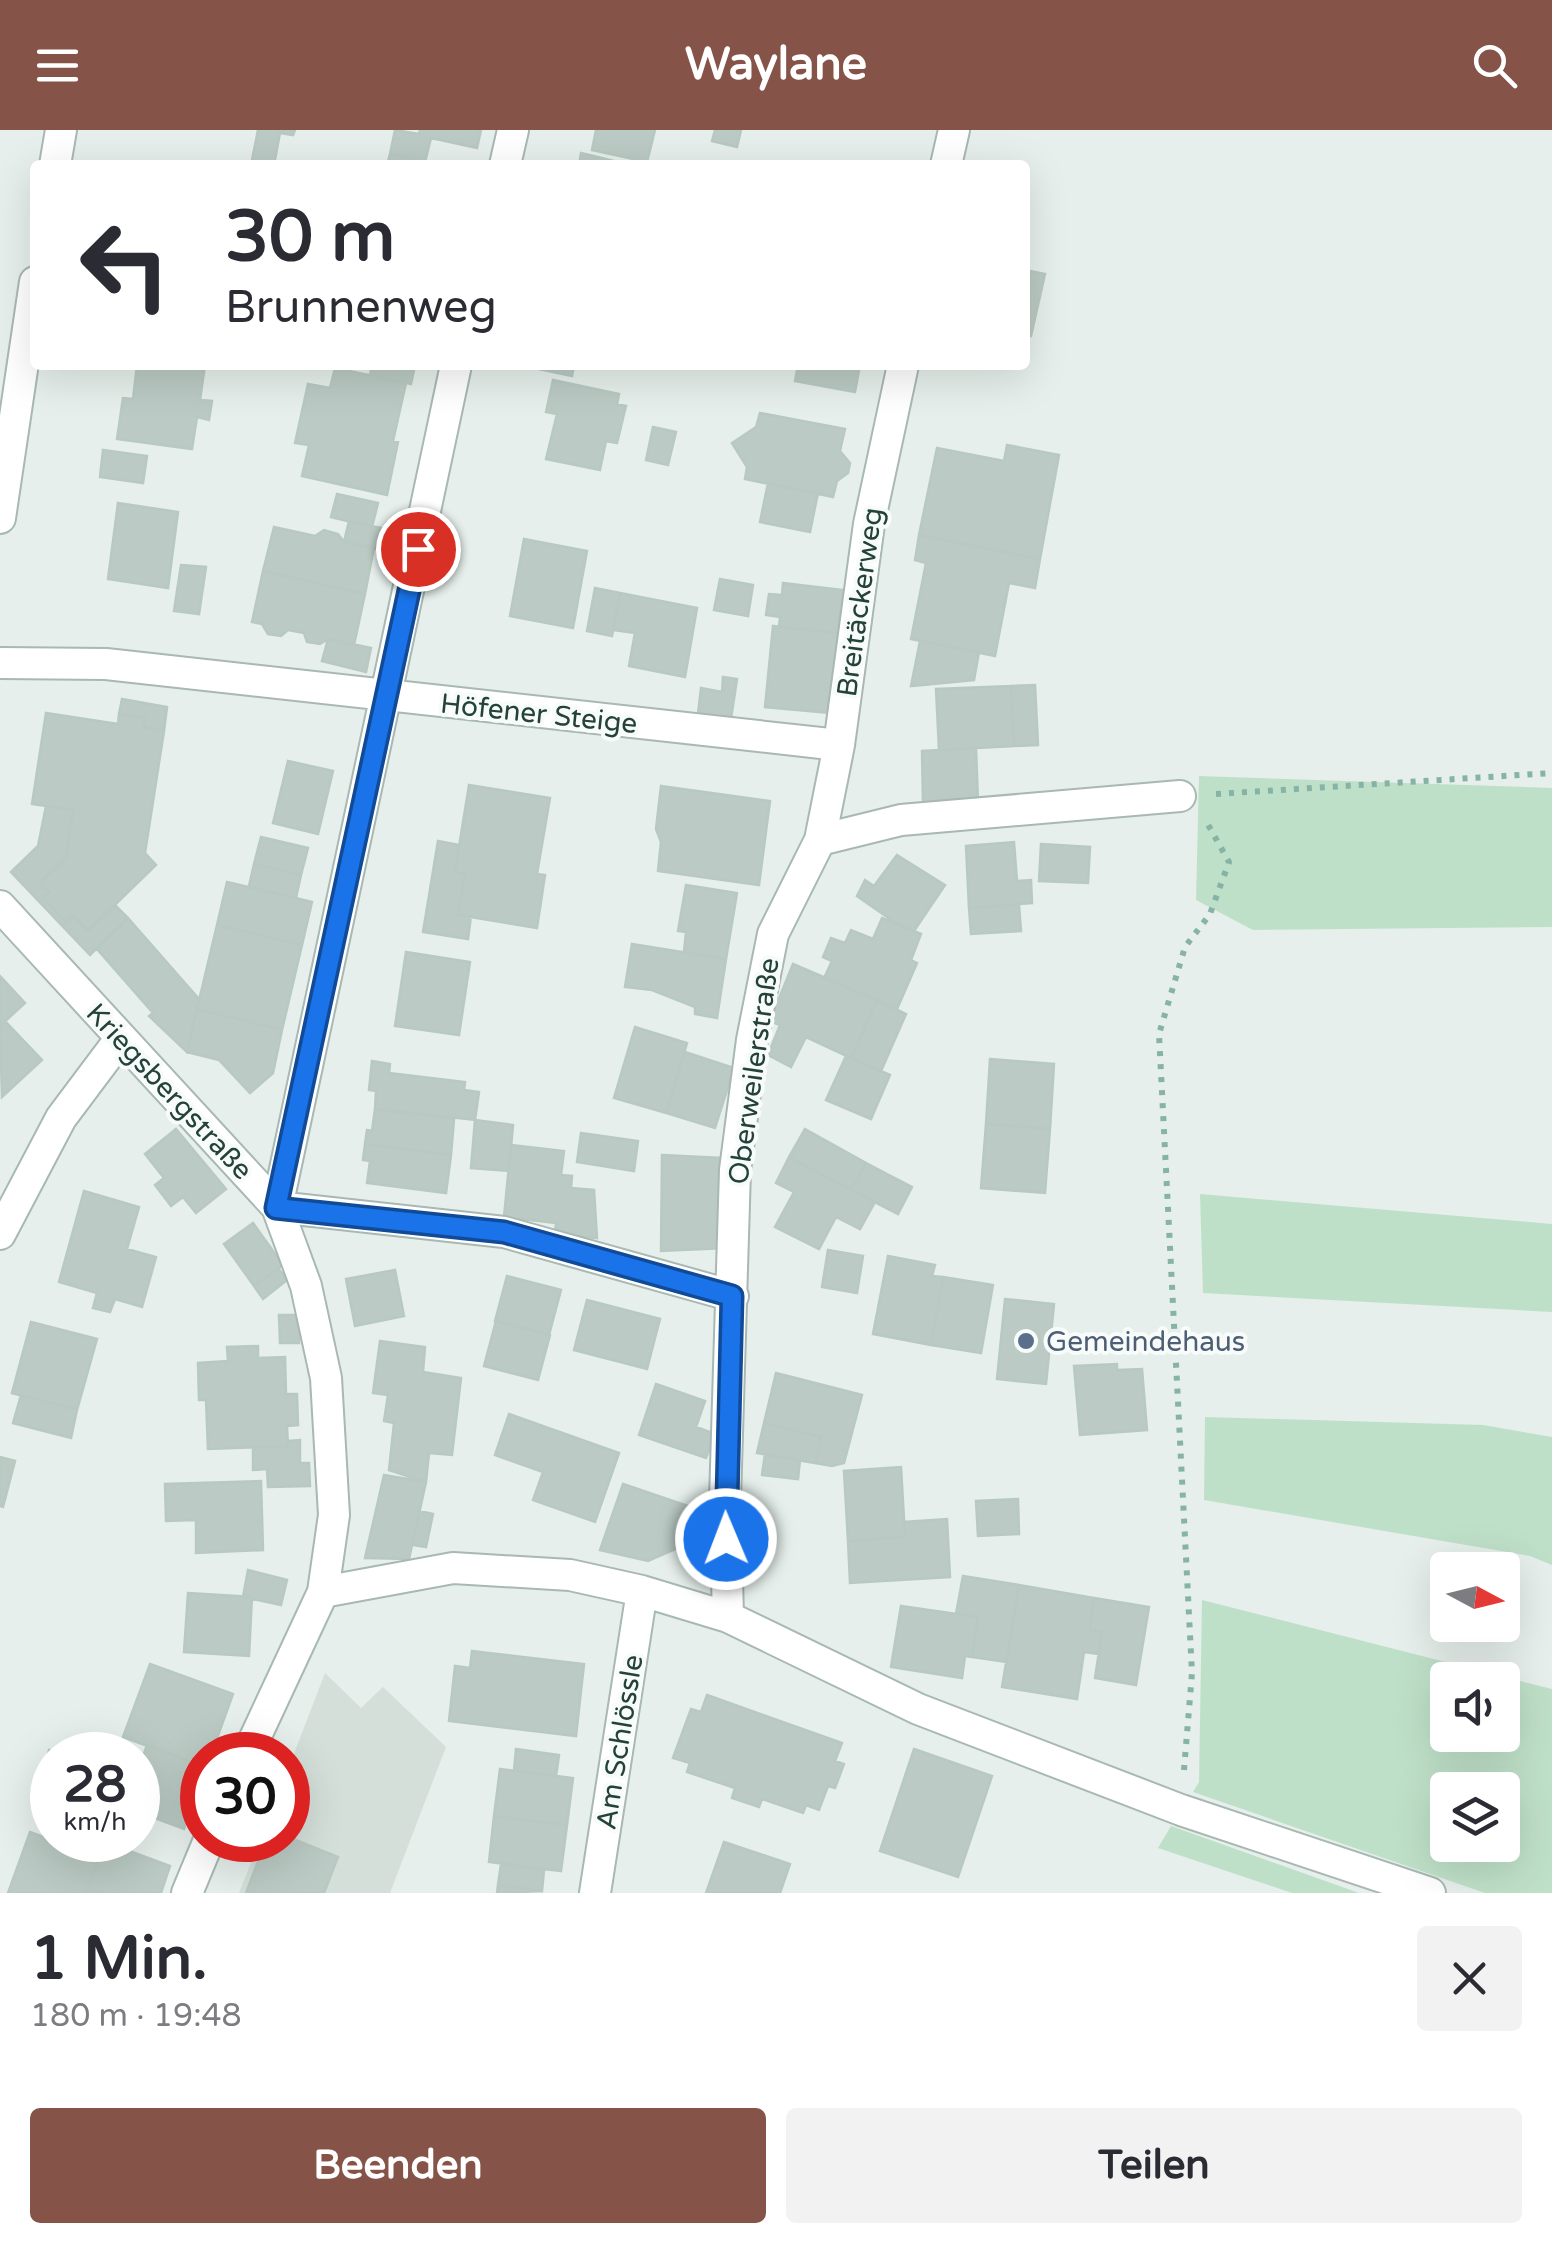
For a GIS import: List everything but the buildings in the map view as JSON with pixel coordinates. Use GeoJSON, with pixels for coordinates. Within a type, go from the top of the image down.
{"type":"FeatureCollection","features":[{"type":"Feature","properties":{"kind":"street"},"geometry":{"type":"LineString","coordinates":[[56,160],[60,130]]}},
{"type":"Feature","properties":{"kind":"street"},"geometry":{"type":"LineString","coordinates":[[505,160],[513,130]]}},
{"type":"Feature","properties":{"kind":"street"},"geometry":{"type":"LineString","coordinates":[[947,160],[954,130]]}},
{"type":"Feature","properties":{"kind":"street"},"geometry":{"type":"LineString","coordinates":[[0,518],[30,316]]}},
{"type":"Feature","properties":{"kind":"street"},"geometry":{"type":"LineString","coordinates":[[455,370],[276,1208],[504,1232],[732,1296]]}},
{"type":"Feature","properties":{"kind":"street","name":"Breitäckerweg"},"geometry":{"type":"LineString","coordinates":[[820,840],[839,745],[869,524],[902,370]]}},
{"type":"Feature","properties":{"kind":"street","name":"Höfener Steige"},"geometry":{"type":"LineString","coordinates":[[0,663],[106,664],[839,745]]}},
{"type":"Feature","properties":{"kind":"street"},"geometry":{"type":"LineString","coordinates":[[820,840],[901,820],[1180,796]]}},
{"type":"Feature","properties":{"kind":"street","name":"Oberweilerstraße"},"geometry":{"type":"LineString","coordinates":[[728,1617],[725,1500],[735,1170],[752,1040],[773,934],[820,840]]}},
{"type":"Feature","properties":{"kind":"street","name":"Kriegsbergstraße"},"geometry":{"type":"LineString","coordinates":[[0,906],[276,1208],[306,1286],[326,1378],[334,1516],[324,1592],[258,1732]]}},
{"type":"Feature","properties":{"kind":"street"},"geometry":{"type":"LineString","coordinates":[[0,1234],[62,1118],[121,1038]]}},
{"type":"Feature","properties":{"kind":"street"},"geometry":{"type":"LineString","coordinates":[[324,1592],[454,1568],[570,1575],[642,1590],[728,1617],[918,1709],[1180,1810],[1430,1893]]}},
{"type":"Feature","properties":{"kind":"street","name":"Am Schlössle"},"geometry":{"type":"LineString","coordinates":[[595,1893],[642,1590]]}},
{"type":"Feature","properties":{"kind":"street"},"geometry":{"type":"LineString","coordinates":[[187,1893],[200,1862]]}},
{"type":"Feature","properties":{"kind":"path"},"geometry":{"type":"LineString","coordinates":[[1180,796],[1552,773]]}},
{"type":"Feature","properties":{"kind":"path"},"geometry":{"type":"LineString","coordinates":[[1180,796],[1210,825],[1229,862],[1210,914],[1185,947],[1159,1034],[1192,1673],[1180,1810]]}},
{"type":"Feature","properties":{"kind":"shaded area"},"geometry":{"type":"Polygon","coordinates":[[[325,1673],[361,1708],[383,1687],[446,1747],[390,1893],[239,1893],[251,1862],[310,1862],[310,1732],[302,1732],[325,1673]]]}},
{"type":"Feature","properties":{"kind":"green space"},"geometry":{"type":"Polygon","coordinates":[[[1199,776],[1552,788],[1552,927],[1253,930],[1196,900],[1199,776]]]}},
{"type":"Feature","properties":{"kind":"green space"},"geometry":{"type":"Polygon","coordinates":[[[1200,1194],[1552,1224],[1552,1312],[1203,1293],[1200,1194]]]}},
{"type":"Feature","properties":{"kind":"green space"},"geometry":{"type":"Polygon","coordinates":[[[1205,1417],[1483,1425],[1552,1437],[1552,1565],[1520,1552],[1204,1500],[1205,1417]]]}},
{"type":"Feature","properties":{"kind":"green space"},"geometry":{"type":"Polygon","coordinates":[[[1202,1600],[1446,1662],[1430,1662],[1430,1752],[1520,1752],[1520,1681],[1552,1689],[1552,1893],[1485,1893],[1193,1792],[1199,1782],[1202,1600]]]}},
{"type":"Feature","properties":{"kind":"green space"},"geometry":{"type":"Polygon","coordinates":[[[1171,1826],[1359,1893],[1292,1893],[1158,1848],[1171,1826]]]}},
{"type":"Feature","properties":{"kind":"place","name":"Gemeindehaus"},"geometry":{"type":"Point","coordinates":[1026,1341]}},
{"type":"Feature","properties":{"kind":"route"},"geometry":{"type":"LineString","coordinates":[[418,549],[276,1208],[504,1232],[732,1296],[726,1539]]}}]}
